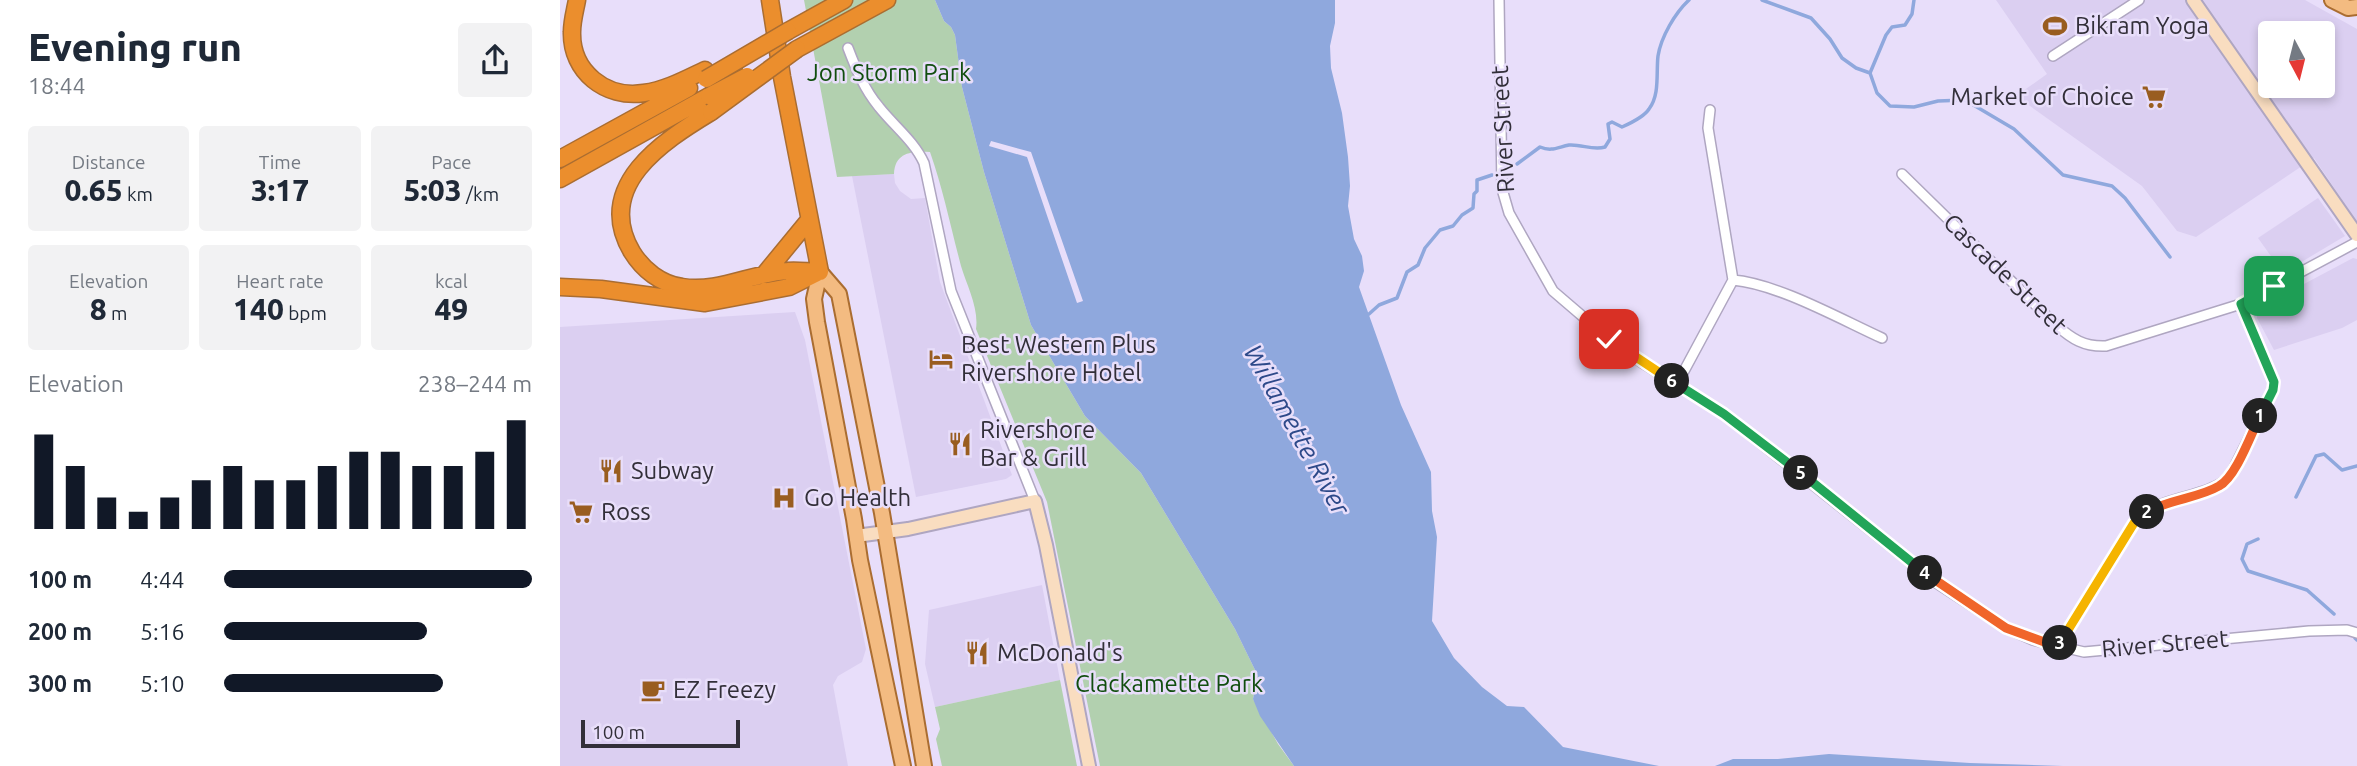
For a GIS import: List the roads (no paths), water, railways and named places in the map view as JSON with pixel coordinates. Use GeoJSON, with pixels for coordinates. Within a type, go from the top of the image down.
{"type":"FeatureCollection","features":[{"type":"Feature","properties":{"kind":"highway"},"geometry":{"type":"LineString","coordinates":[[577,0],[572,34],[574,51],[583,69],[601,85],[628,94],[646,93],[706,74]]}},
{"type":"Feature","properties":{"kind":"highway"},"geometry":{"type":"LineString","coordinates":[[770,0],[778,56],[820,272]]}},
{"type":"Feature","properties":{"kind":"highway"},"geometry":{"type":"LineString","coordinates":[[560,159],[706,74],[844,0]]}},
{"type":"Feature","properties":{"kind":"highway"},"geometry":{"type":"LineString","coordinates":[[560,179],[710,104],[797,49],[887,0]]}},
{"type":"Feature","properties":{"kind":"highway"},"geometry":{"type":"LineString","coordinates":[[710,104],[663,142],[631,178],[622,208],[626,241],[636,259],[650,273],[680,287],[701,288],[787,271],[820,272]]}},
{"type":"Feature","properties":{"kind":"highway"},"geometry":{"type":"LineString","coordinates":[[763,276],[809,220]]}},
{"type":"Feature","properties":{"kind":"highway"},"geometry":{"type":"LineString","coordinates":[[560,287],[601,289],[705,303],[789,287],[820,272]]}},
{"type":"Feature","properties":{"kind":"main road"},"geometry":{"type":"LineString","coordinates":[[2332,0],[2354,11]]}},
{"type":"Feature","properties":{"kind":"main road"},"geometry":{"type":"LineString","coordinates":[[820,272],[839,294],[884,532],[924,766]]}},
{"type":"Feature","properties":{"kind":"main road"},"geometry":{"type":"LineString","coordinates":[[820,272],[814,299],[817,322],[856,536],[903,766]]}},
{"type":"Feature","properties":{"kind":"street","name":"River Street"},"geometry":{"type":"LineString","coordinates":[[1499,0],[1502,189],[1509,213],[1553,291],[1609,339],[1724,414],[1764,444],[1938,584],[2006,628],[2058,647],[2084,652],[2309,631],[2347,630],[2357,633]]}},
{"type":"Feature","properties":{"kind":"street"},"geometry":{"type":"LineString","coordinates":[[2053,56],[2138,0]]}},
{"type":"Feature","properties":{"kind":"street"},"geometry":{"type":"LineString","coordinates":[[2193,0],[2357,235]]}},
{"type":"Feature","properties":{"kind":"street"},"geometry":{"type":"LineString","coordinates":[[848,48],[871,97],[909,139],[924,163],[951,291],[1035,500],[1089,766]]}},
{"type":"Feature","properties":{"kind":"street"},"geometry":{"type":"LineString","coordinates":[[1677,384],[1733,280],[1708,128],[1710,110]]}},
{"type":"Feature","properties":{"kind":"street","name":"Cascade Street"},"geometry":{"type":"LineString","coordinates":[[1902,174],[2056,326],[2072,339],[2089,346],[2106,346],[2241,304],[2357,242]]}},
{"type":"Feature","properties":{"kind":"street"},"geometry":{"type":"LineString","coordinates":[[1733,280],[1746,281],[1787,296],[1882,338]]}},
{"type":"Feature","properties":{"kind":"street"},"geometry":{"type":"LineString","coordinates":[[2058,647],[2134,523],[2148,511],[2219,486],[2229,478],[2273,390],[2274,382],[2241,304]]}},
{"type":"Feature","properties":{"kind":"street"},"geometry":{"type":"LineString","coordinates":[[856,536],[1035,500]]}},
{"type":"Feature","properties":{"kind":"water","name":"Willamette River"},"geometry":{"type":"Polygon","coordinates":[[[935,0],[1335,0],[1335,23],[1330,46],[1331,68],[1342,113],[1348,157],[1348,206],[1364,271],[1359,287],[1401,405],[1431,472],[1432,511],[1437,537],[1432,621],[1454,658],[1482,687],[1507,706],[1524,707],[1563,747],[1659,766],[1294,766],[1260,716],[1253,699],[1258,676],[1235,629],[1141,473],[1085,416],[1031,325],[984,172],[962,87],[955,35],[944,21],[935,0]]]}},
{"type":"Feature","properties":{"kind":"water"},"geometry":{"type":"Polygon","coordinates":[[[1829,754],[2063,766],[1715,766],[1733,759],[1778,759],[1829,754]]]}},
{"type":"Feature","properties":{"kind":"waterway"},"geometry":{"type":"LineString","coordinates":[[1517,164],[1540,147],[1605,147],[1610,139],[1608,124],[1612,122],[1622,127],[1644,115],[1655,97],[1658,56],[1665,33],[1689,0]]}},
{"type":"Feature","properties":{"kind":"waterway"},"geometry":{"type":"LineString","coordinates":[[1762,0],[1811,18],[1830,39],[1842,58],[1856,68],[1870,73],[1886,35],[1892,27],[1905,25],[1912,14],[1914,0]]}},
{"type":"Feature","properties":{"kind":"waterway"},"geometry":{"type":"LineString","coordinates":[[1870,73],[1877,93],[1890,106],[1914,107],[1938,101],[1965,100],[2014,129],[2063,175],[2112,186],[2125,198],[2170,257]]}},
{"type":"Feature","properties":{"kind":"waterway"},"geometry":{"type":"LineString","coordinates":[[1369,314],[1379,305],[1397,298],[1407,272],[1418,265],[1425,248],[1440,230],[1453,226],[1462,215],[1473,208],[1477,180],[1492,175]]}},
{"type":"Feature","properties":{"kind":"waterway"},"geometry":{"type":"LineString","coordinates":[[2296,497],[2316,456],[2324,454],[2342,470],[2357,466]]}},
{"type":"Feature","properties":{"kind":"waterway"},"geometry":{"type":"LineString","coordinates":[[2258,539],[2247,544],[2242,559],[2248,571],[2307,590],[2334,614]]}},
{"type":"Feature","properties":{"kind":"place","name":"Bikram Yoga"},"geometry":{"type":"Point","coordinates":[2055,26]}},
{"type":"Feature","properties":{"kind":"place","name":"Market of Choice"},"geometry":{"type":"Point","coordinates":[2154,97]}},
{"type":"Feature","properties":{"kind":"place","name":"Best Western Plus Rivershore Hotel"},"geometry":{"type":"Point","coordinates":[941,359]}},
{"type":"Feature","properties":{"kind":"place","name":"Rivershore Bar & Grill"},"geometry":{"type":"Point","coordinates":[960,444]}},
{"type":"Feature","properties":{"kind":"place","name":"Subway"},"geometry":{"type":"Point","coordinates":[611,471]}},
{"type":"Feature","properties":{"kind":"place","name":"Go Health"},"geometry":{"type":"Point","coordinates":[784,498]}},
{"type":"Feature","properties":{"kind":"place","name":"Ross"},"geometry":{"type":"Point","coordinates":[581,512]}},
{"type":"Feature","properties":{"kind":"place","name":"McDonald's"},"geometry":{"type":"Point","coordinates":[977,653]}},
{"type":"Feature","properties":{"kind":"place","name":"EZ Freezy"},"geometry":{"type":"Point","coordinates":[653,690]}},
{"type":"Feature","properties":{"kind":"park label","name":"Jon Storm Park"},"geometry":{"type":"Point","coordinates":[889,73]}},
{"type":"Feature","properties":{"kind":"park label","name":"Clackamette Park"},"geometry":{"type":"Point","coordinates":[1169,684]}}]}
